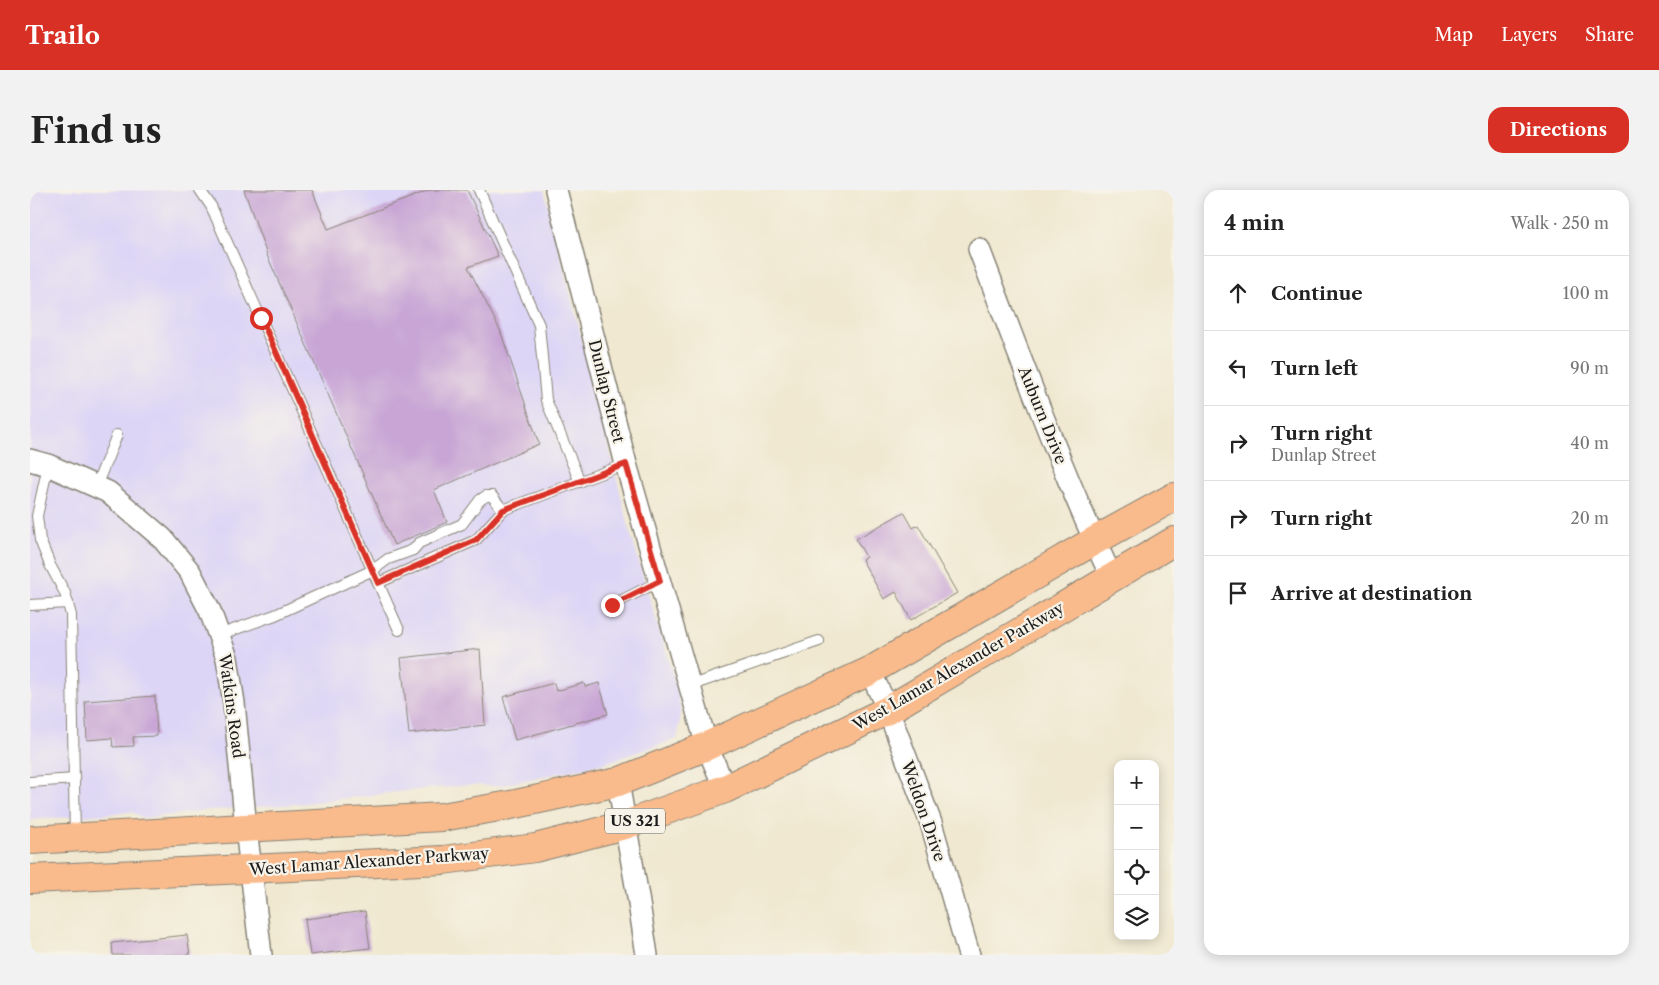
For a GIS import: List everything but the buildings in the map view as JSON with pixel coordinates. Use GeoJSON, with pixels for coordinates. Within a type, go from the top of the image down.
{"type":"FeatureCollection","features":[{"type":"Feature","properties":{"kind":"highway","name":"US 321"},"geometry":{"type":"LineString","coordinates":[[30,840],[442,817],[516,804],[618,782],[707,746],[870,671],[1174,496]]}},
{"type":"Feature","properties":{"kind":"highway","name":"West Lamar Alexander Parkway"},"geometry":{"type":"LineString","coordinates":[[30,879],[443,860],[534,848],[625,825],[725,789],[888,710],[1174,541]]}},
{"type":"Feature","properties":{"kind":"street","name":"Dunlap Street"},"geometry":{"type":"LineString","coordinates":[[559,191],[626,464],[707,746],[725,789]]}},
{"type":"Feature","properties":{"kind":"street","name":"Auburn Drive"},"geometry":{"type":"LineString","coordinates":[[979,249],[1035,396],[1094,541],[1112,578]]}},
{"type":"Feature","properties":{"kind":"street","name":"Watkins Road"},"geometry":{"type":"LineString","coordinates":[[39,463],[108,492],[162,538],[190,572],[210,611],[227,658],[234,703],[261,955]]}},
{"type":"Feature","properties":{"kind":"street","name":"Weldon Drive"},"geometry":{"type":"LineString","coordinates":[[870,671],[888,710],[931,823],[969,955]]}},
{"type":"Feature","properties":{"kind":"street"},"geometry":{"type":"LineString","coordinates":[[618,782],[647,955]]}},
{"type":"Feature","properties":{"kind":"lane"},"geometry":{"type":"LineString","coordinates":[[200,190],[211,206],[399,630]]}},
{"type":"Feature","properties":{"kind":"lane"},"geometry":{"type":"LineString","coordinates":[[479,190],[539,325],[546,400],[580,482]]}},
{"type":"Feature","properties":{"kind":"lane"},"geometry":{"type":"LineString","coordinates":[[96,486],[117,435]]}},
{"type":"Feature","properties":{"kind":"lane"},"geometry":{"type":"LineString","coordinates":[[39,463],[37,516],[40,540],[50,565],[65,593],[71,615],[75,838]]}},
{"type":"Feature","properties":{"kind":"lane"},"geometry":{"type":"LineString","coordinates":[[378,583],[476,540],[503,510],[626,464]]}},
{"type":"Feature","properties":{"kind":"lane"},"geometry":{"type":"LineString","coordinates":[[219,635],[275,615],[373,570],[388,559],[412,550],[419,543],[462,524],[480,500],[486,496],[492,496],[503,510]]}},
{"type":"Feature","properties":{"kind":"lane"},"geometry":{"type":"LineString","coordinates":[[612,605],[660,581]]}},
{"type":"Feature","properties":{"kind":"lane"},"geometry":{"type":"LineString","coordinates":[[30,605],[68,603]]}},
{"type":"Feature","properties":{"kind":"lane"},"geometry":{"type":"LineString","coordinates":[[690,686],[820,641]]}},
{"type":"Feature","properties":{"kind":"lane"},"geometry":{"type":"LineString","coordinates":[[30,782],[75,779]]}},
{"type":"Feature","properties":{"kind":"shaded area"},"geometry":{"type":"Polygon","coordinates":[[[30,190],[544,190],[631,535],[678,692],[681,714],[677,739],[602,764],[497,786],[472,785],[414,790],[297,804],[197,811],[143,818],[132,812],[30,820],[30,190]]]}},
{"type":"Feature","properties":{"kind":"route"},"geometry":{"type":"LineString","coordinates":[[261,318],[378,583],[476,540],[503,510],[626,464],[660,581],[612,605]]}}]}
